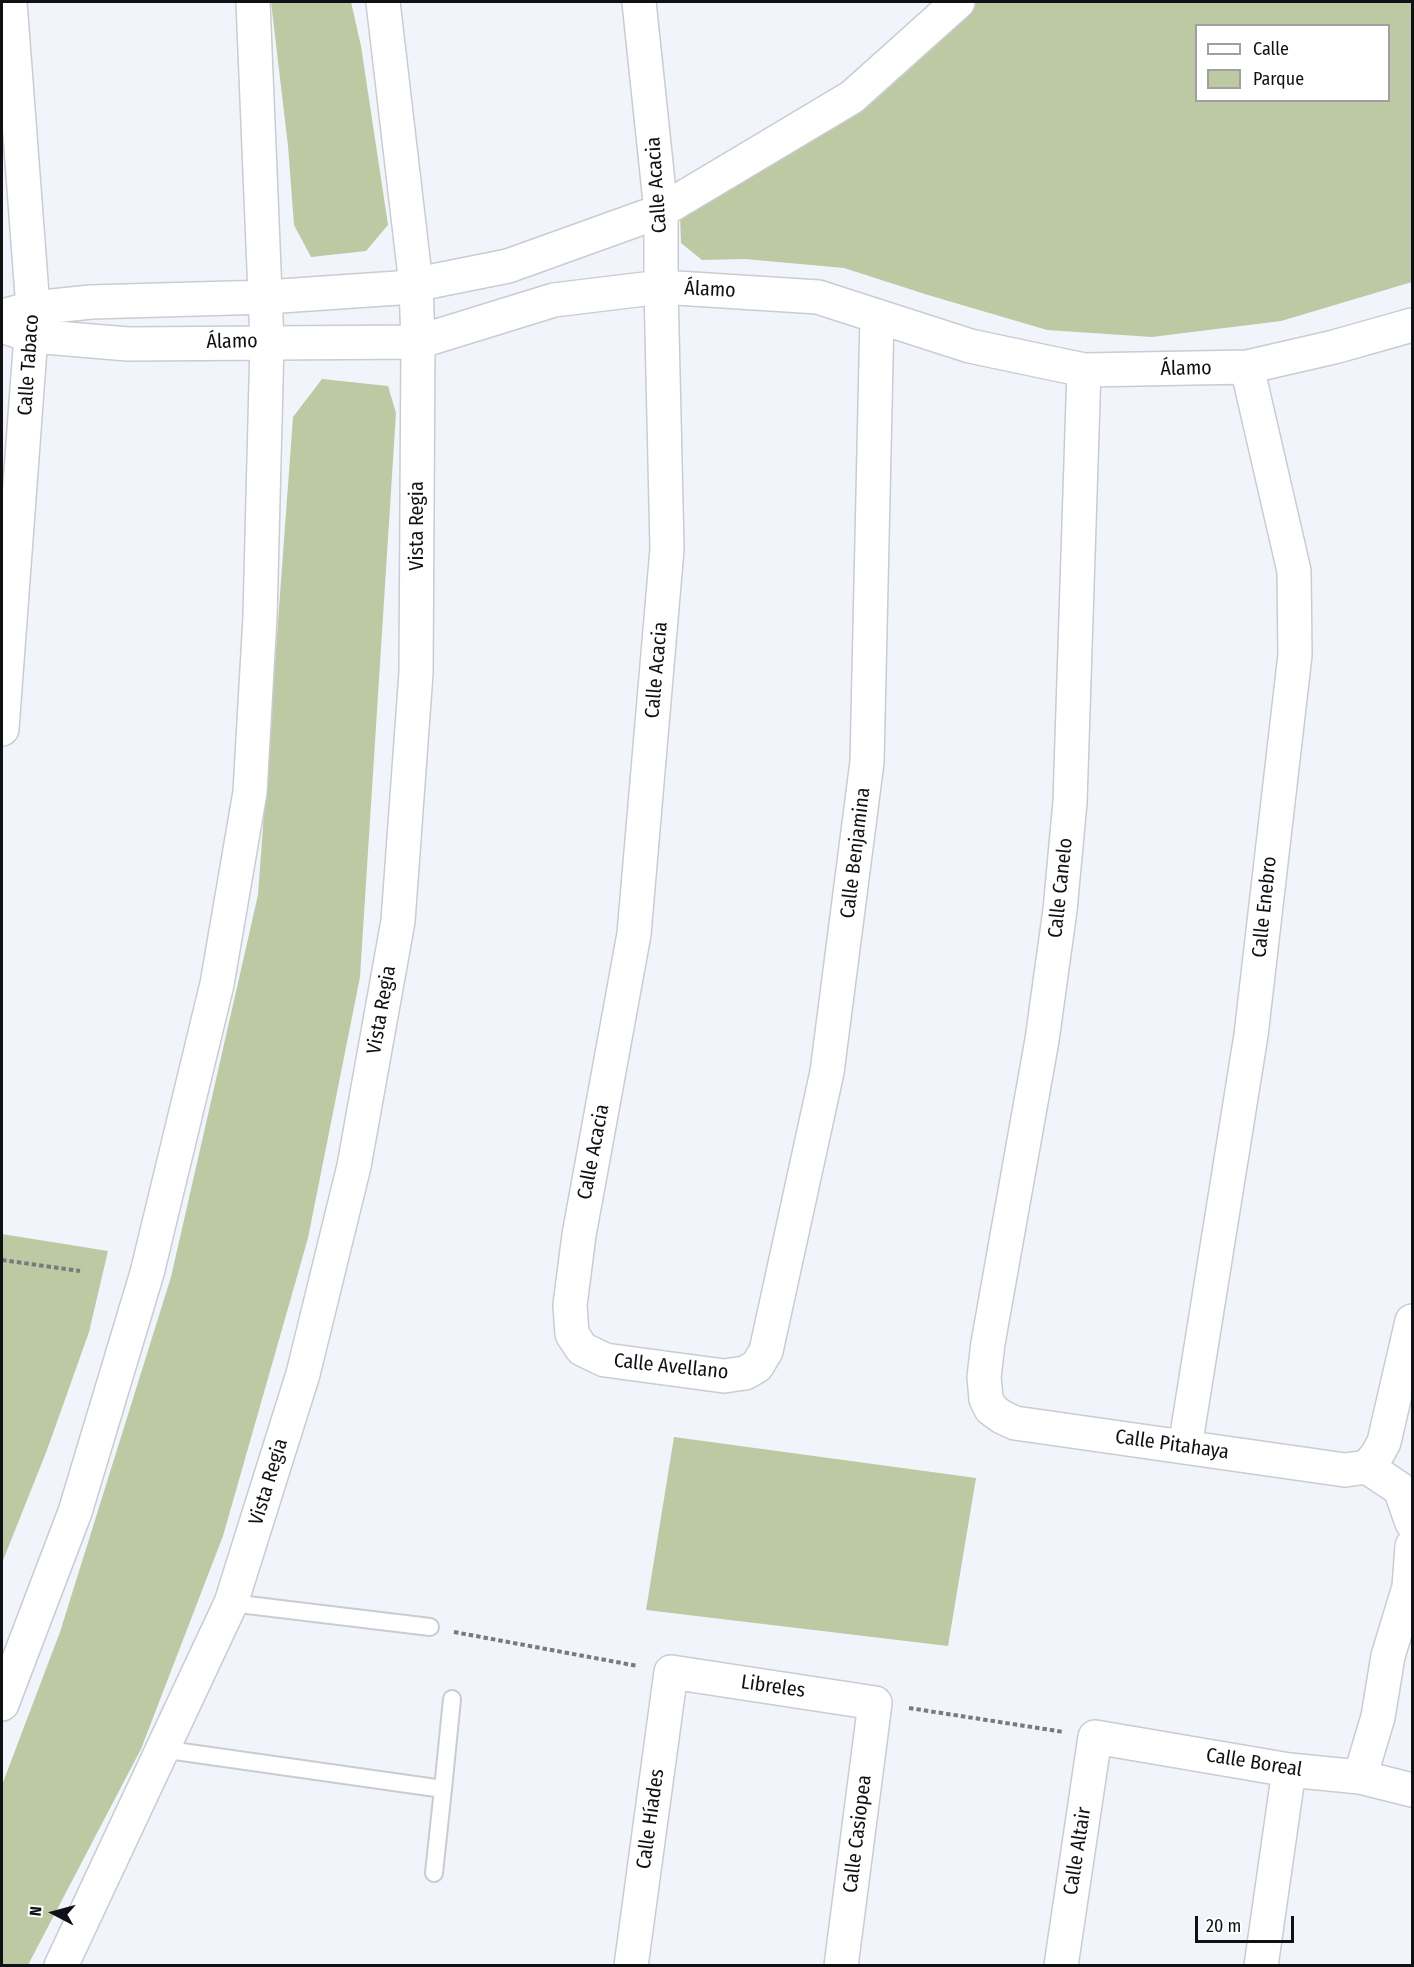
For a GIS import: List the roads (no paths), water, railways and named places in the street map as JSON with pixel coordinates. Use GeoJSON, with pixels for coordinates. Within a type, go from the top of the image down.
{"type":"FeatureCollection","features":[{"type":"Feature","properties":{"kind":"street","name":"Calle Tabaco"},"geometry":{"type":"LineString","coordinates":[[2,729],[33,322],[10,2]]}},
{"type":"Feature","properties":{"kind":"street"},"geometry":{"type":"LineString","coordinates":[[2,1704],[75,1512],[147,1273],[217,984],[250,792],[260,617],[267,342],[253,2]]}},
{"type":"Feature","properties":{"kind":"street","name":"Vista Regia"},"geometry":{"type":"LineString","coordinates":[[61,1965],[231,1603],[303,1374],[354,1166],[398,921],[416,673],[418,342],[416,285],[383,2]]}},
{"type":"Feature","properties":{"kind":"street","name":"Calle Acacia"},"geometry":{"type":"LineString","coordinates":[[572,1334],[570,1305],[579,1235],[634,934],[667,549],[661,211],[639,2]]}},
{"type":"Feature","properties":{"kind":"street","name":"Álamo"},"geometry":{"type":"LineString","coordinates":[[2,326],[33,322],[91,302],[266,297],[398,288],[508,266],[661,211],[852,97],[958,2]]}},
{"type":"Feature","properties":{"kind":"street","name":"Álamo"},"geometry":{"type":"LineString","coordinates":[[2,316],[128,344],[418,342],[554,300],[661,287],[818,297],[970,346],[1084,370],[1248,367],[1334,347],[1413,325]]}},
{"type":"Feature","properties":{"kind":"street","name":"Calle Benjamina"},"geometry":{"type":"LineString","coordinates":[[745,1372],[757,1366],[766,1351],[826,1072],[848,916],[867,762],[877,317]]}},
{"type":"Feature","properties":{"kind":"street","name":"Calle Enebro"},"geometry":{"type":"LineString","coordinates":[[1185,1447],[1251,1035],[1295,655],[1294,571],[1248,367]]}},
{"type":"Feature","properties":{"kind":"street","name":"Calle Canelo"},"geometry":{"type":"LineString","coordinates":[[987,1399],[984,1377],[988,1343],[1042,1040],[1061,899],[1070,802],[1084,370]]}},
{"type":"Feature","properties":{"kind":"street"},"geometry":{"type":"LineString","coordinates":[[1413,1321],[1384,1442],[1377,1455],[1366,1467],[1400,1489],[1413,1523]]}},
{"type":"Feature","properties":{"kind":"street","name":"Calle Avellano"},"geometry":{"type":"LineString","coordinates":[[572,1334],[582,1349],[605,1360],[723,1376],[745,1372]]}},
{"type":"Feature","properties":{"kind":"street","name":"Calle Pitahaya"},"geometry":{"type":"LineString","coordinates":[[987,1399],[992,1409],[1015,1423],[1345,1470],[1366,1467]]}},
{"type":"Feature","properties":{"kind":"street"},"geometry":{"type":"LineString","coordinates":[[1360,1777],[1378,1717],[1389,1656],[1409,1587],[1413,1546]]}},
{"type":"Feature","properties":{"kind":"street","name":"Libreles"},"geometry":{"type":"LineString","coordinates":[[671,1672],[875,1703]]}},
{"type":"Feature","properties":{"kind":"street","name":"Calle Híades"},"geometry":{"type":"LineString","coordinates":[[632,1965],[671,1672]]}},
{"type":"Feature","properties":{"kind":"street","name":"Calle Casiopea"},"geometry":{"type":"LineString","coordinates":[[841,1965],[875,1703]]}},
{"type":"Feature","properties":{"kind":"street","name":"Calle Boreal"},"geometry":{"type":"LineString","coordinates":[[1095,1737],[1289,1770],[1360,1777],[1413,1790]]}},
{"type":"Feature","properties":{"kind":"street","name":"Calle Altair"},"geometry":{"type":"LineString","coordinates":[[1060,1965],[1095,1737]]}},
{"type":"Feature","properties":{"kind":"street"},"geometry":{"type":"LineString","coordinates":[[1262,1965],[1289,1770]]}},
{"type":"Feature","properties":{"kind":"lane"},"geometry":{"type":"LineString","coordinates":[[231,1603],[430,1628]]}},
{"type":"Feature","properties":{"kind":"lane"},"geometry":{"type":"LineString","coordinates":[[434,1873],[452,1699]]}},
{"type":"Feature","properties":{"kind":"lane"},"geometry":{"type":"LineString","coordinates":[[161,1749],[443,1789]]}}]}
